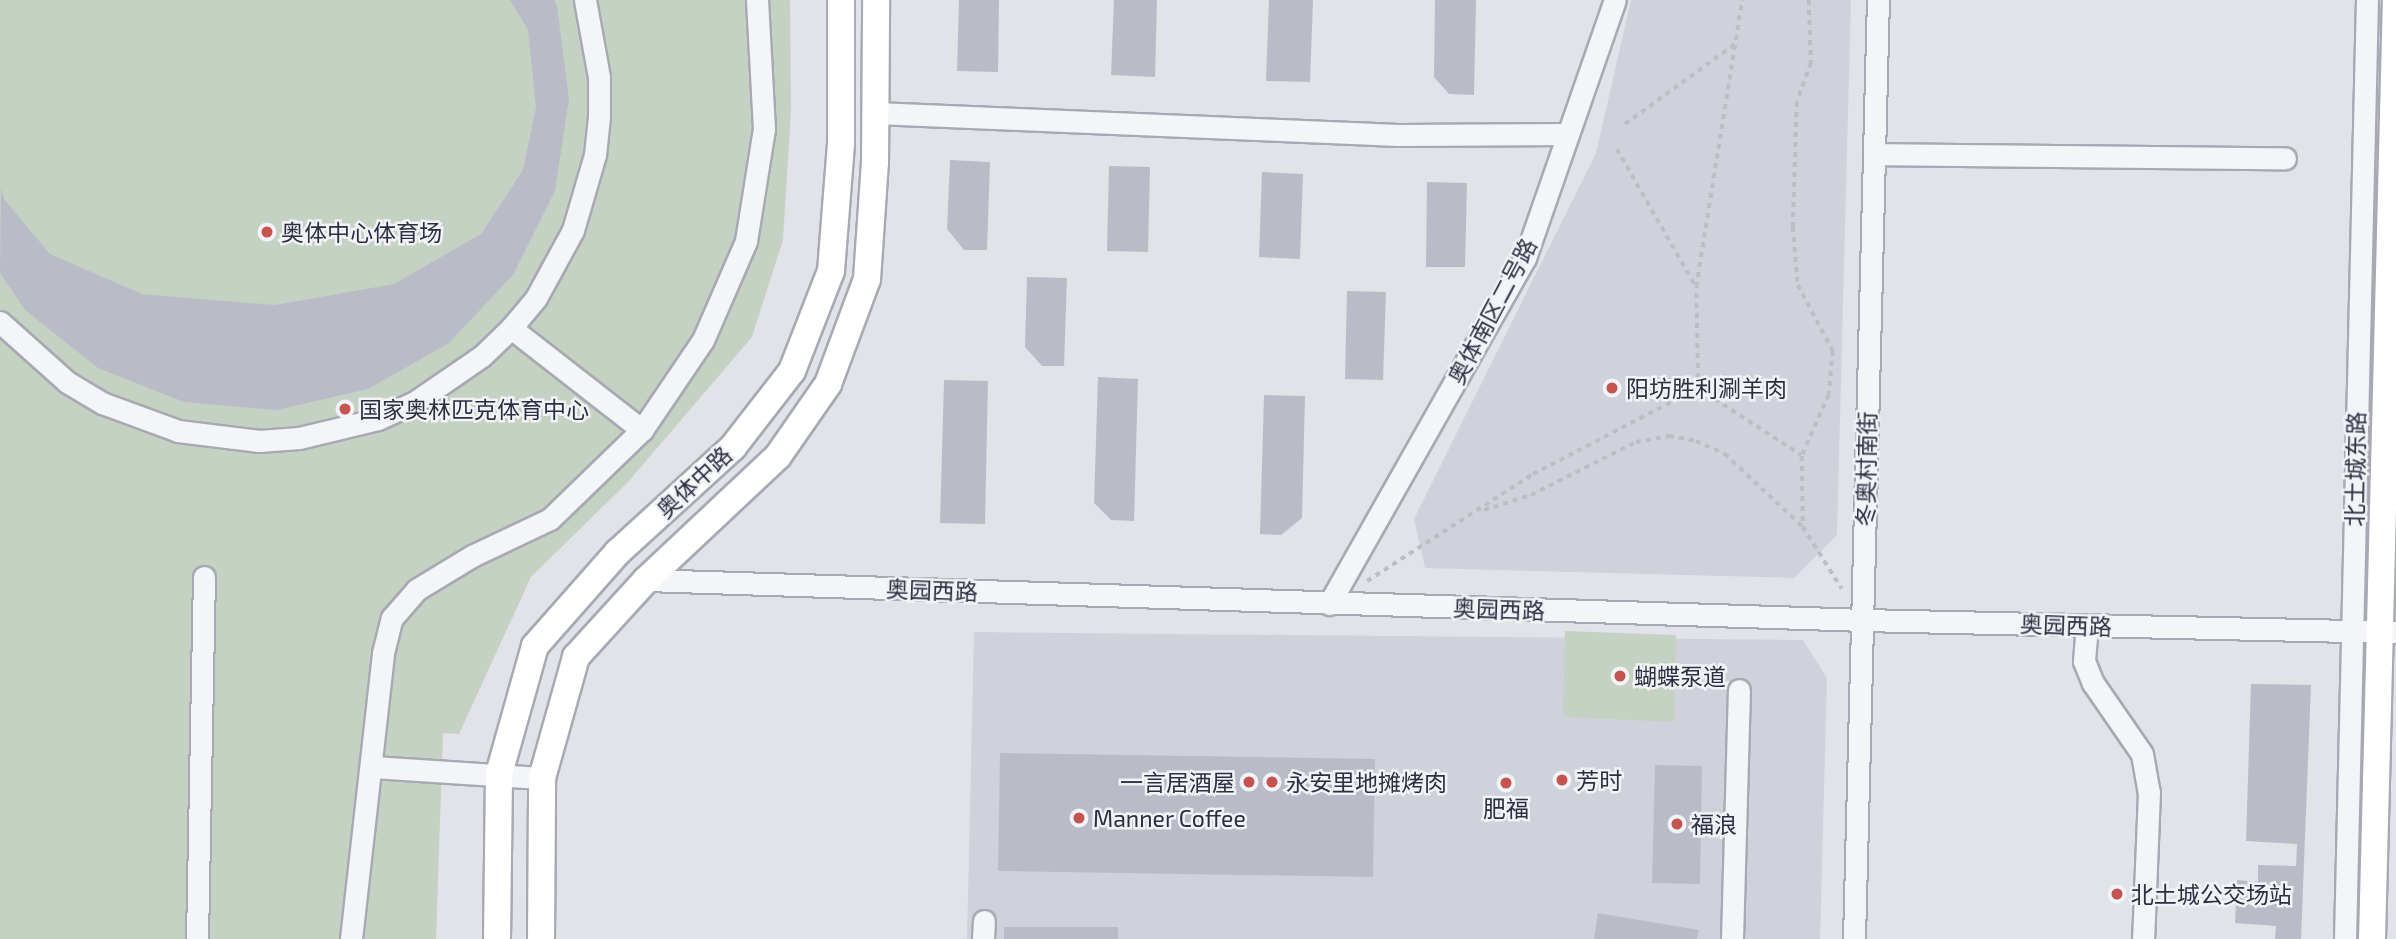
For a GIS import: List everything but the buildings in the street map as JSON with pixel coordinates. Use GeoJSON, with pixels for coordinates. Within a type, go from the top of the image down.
{"type":"FeatureCollection","features":[{"type":"Feature","properties":{"kind":"main road","name":"奥体中路"},"geometry":{"type":"LineString","coordinates":[[497,939],[499,774],[535,646],[618,552],[733,447],[792,370],[831,271],[841,143],[841,0]]}},
{"type":"Feature","properties":{"kind":"main road","name":"奥体中路"},"geometry":{"type":"LineString","coordinates":[[541,939],[541,778],[576,657],[646,580],[778,456],[828,384],[867,279],[875,113],[876,0]]}},
{"type":"Feature","properties":{"kind":"main road","name":"北土城东路"},"geometry":{"type":"LineString","coordinates":[[2372,939],[2389,632],[2396,0]]}},
{"type":"Feature","properties":{"kind":"street"},"geometry":{"type":"LineString","coordinates":[[0,321],[35,357],[102,403],[178,431],[259,441],[339,431],[390,414],[450,381],[511,328],[542,287],[573,230],[595,155],[599,77],[585,0]]}},
{"type":"Feature","properties":{"kind":"street"},"geometry":{"type":"LineString","coordinates":[[351,939],[383,653],[392,618],[416,590],[472,556],[550,519],[642,430],[703,340],[746,241],[764,129],[757,0]]}},
{"type":"Feature","properties":{"kind":"street","name":"奥体南区二号路"},"geometry":{"type":"LineString","coordinates":[[1329,604],[1525,258],[1615,0]]}},
{"type":"Feature","properties":{"kind":"street","name":"冬奥村南街"},"geometry":{"type":"LineString","coordinates":[[1854,939],[1878,0]]}},
{"type":"Feature","properties":{"kind":"street","name":"北土城东路"},"geometry":{"type":"LineString","coordinates":[[2345,939],[2367,0]]}},
{"type":"Feature","properties":{"kind":"street"},"geometry":{"type":"LineString","coordinates":[[875,113],[1399,135],[1569,134]]}},
{"type":"Feature","properties":{"kind":"street"},"geometry":{"type":"LineString","coordinates":[[1874,154],[2285,158]]}},
{"type":"Feature","properties":{"kind":"street"},"geometry":{"type":"LineString","coordinates":[[511,328],[642,430]]}},
{"type":"Feature","properties":{"kind":"street"},"geometry":{"type":"LineString","coordinates":[[197,939],[204,577]]}},
{"type":"Feature","properties":{"kind":"street","name":"奥园西路"},"geometry":{"type":"LineString","coordinates":[[646,580],[1862,620],[2389,632]]}},
{"type":"Feature","properties":{"kind":"street"},"geometry":{"type":"LineString","coordinates":[[2087,626],[2084,661],[2093,683],[2142,754],[2149,792],[2143,939]]}},
{"type":"Feature","properties":{"kind":"street"},"geometry":{"type":"LineString","coordinates":[[1732,939],[1739,690]]}},
{"type":"Feature","properties":{"kind":"street"},"geometry":{"type":"LineString","coordinates":[[372,768],[541,778]]}},
{"type":"Feature","properties":{"kind":"path"},"geometry":{"type":"LineString","coordinates":[[1698,388],[1696,287],[1738,42],[1742,0]]}},
{"type":"Feature","properties":{"kind":"path"},"geometry":{"type":"LineString","coordinates":[[1803,527],[1802,456],[1829,395],[1833,351],[1798,285],[1793,228],[1797,102],[1811,64],[1809,0]]}},
{"type":"Feature","properties":{"kind":"path"},"geometry":{"type":"LineString","coordinates":[[1625,124],[1738,42]]}},
{"type":"Feature","properties":{"kind":"path"},"geometry":{"type":"LineString","coordinates":[[1617,149],[1696,287]]}},
{"type":"Feature","properties":{"kind":"path"},"geometry":{"type":"LineString","coordinates":[[1698,388],[1802,456]]}},
{"type":"Feature","properties":{"kind":"path"},"geometry":{"type":"LineString","coordinates":[[1363,583],[1533,474],[1698,388]]}},
{"type":"Feature","properties":{"kind":"path"},"geometry":{"type":"LineString","coordinates":[[1478,511],[1531,495],[1636,442],[1669,436],[1696,441],[1725,454],[1803,527],[1862,620]]}},
{"type":"Feature","properties":{"kind":"shaded area"},"geometry":{"type":"Polygon","coordinates":[[[1631,0],[1851,0],[1837,535],[1794,578],[1425,568],[1414,519],[1596,153],[1631,0]]]}},
{"type":"Feature","properties":{"kind":"shaded area"},"geometry":{"type":"Polygon","coordinates":[[[974,632],[1803,640],[1827,678],[1820,939],[967,939],[974,632]]]}},
{"type":"Feature","properties":{"kind":"green space","name":"国家奥林匹克体育中心"},"geometry":{"type":"Polygon","coordinates":[[[0,0],[790,0],[791,110],[783,240],[752,337],[628,482],[531,577],[459,734],[443,733],[436,939],[0,939],[0,0]]]}},
{"type":"Feature","properties":{"kind":"green space","name":"蝴蝶泵道"},"geometry":{"type":"Polygon","coordinates":[[[1565,631],[1676,635],[1674,722],[1563,717],[1565,631]]]}},
{"type":"Feature","properties":{"kind":"place","name":"奥体中心体育场"},"geometry":{"type":"Point","coordinates":[267,232]}},
{"type":"Feature","properties":{"kind":"place","name":"阳坊胜利涮羊肉"},"geometry":{"type":"Point","coordinates":[1612,388]}},
{"type":"Feature","properties":{"kind":"place","name":"国家奥林匹克体育中心"},"geometry":{"type":"Point","coordinates":[345,409]}},
{"type":"Feature","properties":{"kind":"place","name":"蝴蝶泵道"},"geometry":{"type":"Point","coordinates":[1620,676]}},
{"type":"Feature","properties":{"kind":"place","name":"芳时"},"geometry":{"type":"Point","coordinates":[1562,780]}},
{"type":"Feature","properties":{"kind":"place","name":"一言居酒屋"},"geometry":{"type":"Point","coordinates":[1249,782]}},
{"type":"Feature","properties":{"kind":"place","name":"永安里地摊烤肉"},"geometry":{"type":"Point","coordinates":[1272,782]}},
{"type":"Feature","properties":{"kind":"place","name":"肥福"},"geometry":{"type":"Point","coordinates":[1506,783]}},
{"type":"Feature","properties":{"kind":"place","name":"Manner Coffee"},"geometry":{"type":"Point","coordinates":[1079,818]}},
{"type":"Feature","properties":{"kind":"place","name":"福浪"},"geometry":{"type":"Point","coordinates":[1677,824]}},
{"type":"Feature","properties":{"kind":"place","name":"北土城公交场站"},"geometry":{"type":"Point","coordinates":[2117,894]}}]}
